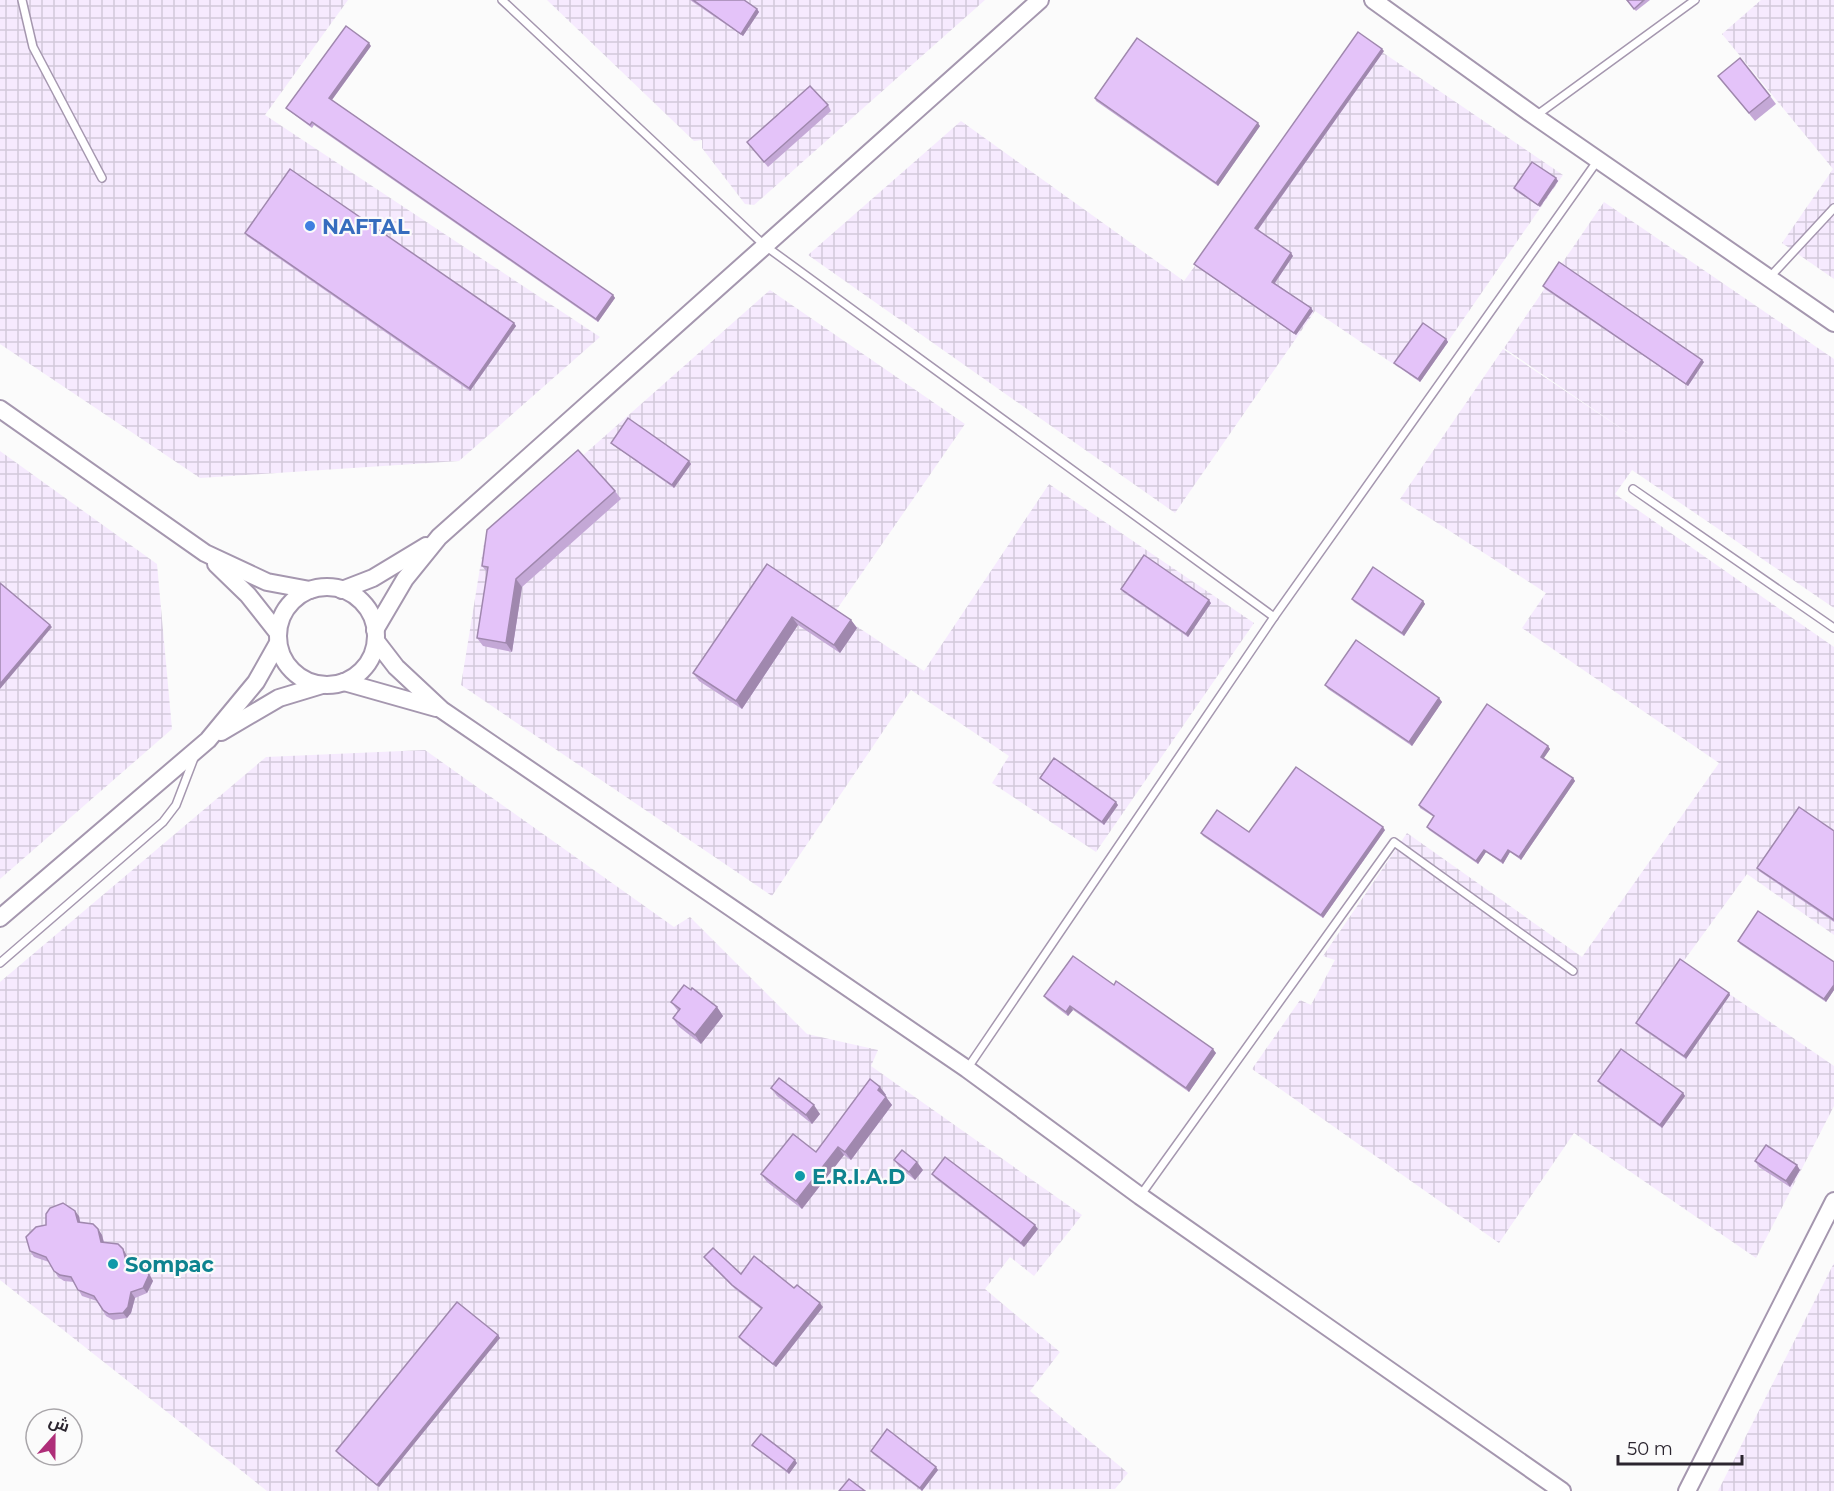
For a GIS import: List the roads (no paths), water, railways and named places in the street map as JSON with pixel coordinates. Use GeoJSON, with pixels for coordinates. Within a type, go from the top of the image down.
{"type":"FeatureCollection","features":[{"type":"Feature","properties":{"kind":"street"},"geometry":{"type":"LineString","coordinates":[[375,635],[405,579],[439,537],[1040,0]]}},
{"type":"Feature","properties":{"kind":"street"},"geometry":{"type":"LineString","coordinates":[[1373,0],[1536,117],[1834,323]]}},
{"type":"Feature","properties":{"kind":"street"},"geometry":{"type":"LineString","coordinates":[[0,410],[205,553],[248,595],[278,638],[281,653],[293,671],[302,678],[322,685]]}},
{"type":"Feature","properties":{"kind":"street"},"geometry":{"type":"LineString","coordinates":[[342,590],[373,578],[439,537]]}},
{"type":"Feature","properties":{"kind":"street"},"geometry":{"type":"LineString","coordinates":[[205,553],[260,579],[310,590]]}},
{"type":"Feature","properties":{"kind":"street"},"geometry":{"type":"LineString","coordinates":[[0,918],[202,745],[256,682],[278,638],[284,612],[300,595],[310,590],[320,588],[342,590],[361,601],[373,619],[375,635],[373,651],[362,670],[344,682]]}},
{"type":"Feature","properties":{"kind":"street"},"geometry":{"type":"LineString","coordinates":[[375,635],[396,667],[442,710],[967,1070],[1140,1196],[1562,1491]]}},
{"type":"Feature","properties":{"kind":"street"},"geometry":{"type":"LineString","coordinates":[[202,745],[279,698],[322,685],[344,682],[442,710]]}},
{"type":"Feature","properties":{"kind":"street"},"geometry":{"type":"LineString","coordinates":[[1687,1491],[1834,1201]]}},
{"type":"Feature","properties":{"kind":"lane"},"geometry":{"type":"LineString","coordinates":[[22,0],[33,46],[102,178]]}},
{"type":"Feature","properties":{"kind":"lane"},"geometry":{"type":"LineString","coordinates":[[502,0],[764,245],[1274,617]]}},
{"type":"Feature","properties":{"kind":"lane"},"geometry":{"type":"LineString","coordinates":[[1536,117],[1695,0]]}},
{"type":"Feature","properties":{"kind":"lane"},"geometry":{"type":"LineString","coordinates":[[967,1070],[1274,617],[1598,159]]}},
{"type":"Feature","properties":{"kind":"lane"},"geometry":{"type":"LineString","coordinates":[[1769,278],[1834,208]]}},
{"type":"Feature","properties":{"kind":"lane"},"geometry":{"type":"LineString","coordinates":[[1633,489],[1834,628]]}},
{"type":"Feature","properties":{"kind":"lane"},"geometry":{"type":"LineString","coordinates":[[0,963],[163,822],[179,799],[202,745]]}},
{"type":"Feature","properties":{"kind":"lane"},"geometry":{"type":"LineString","coordinates":[[1140,1196],[1394,842],[1573,971]]}},
{"type":"Feature","properties":{"kind":"place","name":"NAFTAL"},"geometry":{"type":"Point","coordinates":[310,226]}},
{"type":"Feature","properties":{"kind":"place","name":"E.R.I.A.D"},"geometry":{"type":"Point","coordinates":[800,1176]}},
{"type":"Feature","properties":{"kind":"place","name":"Sompac"},"geometry":{"type":"Point","coordinates":[113,1264]}}]}
